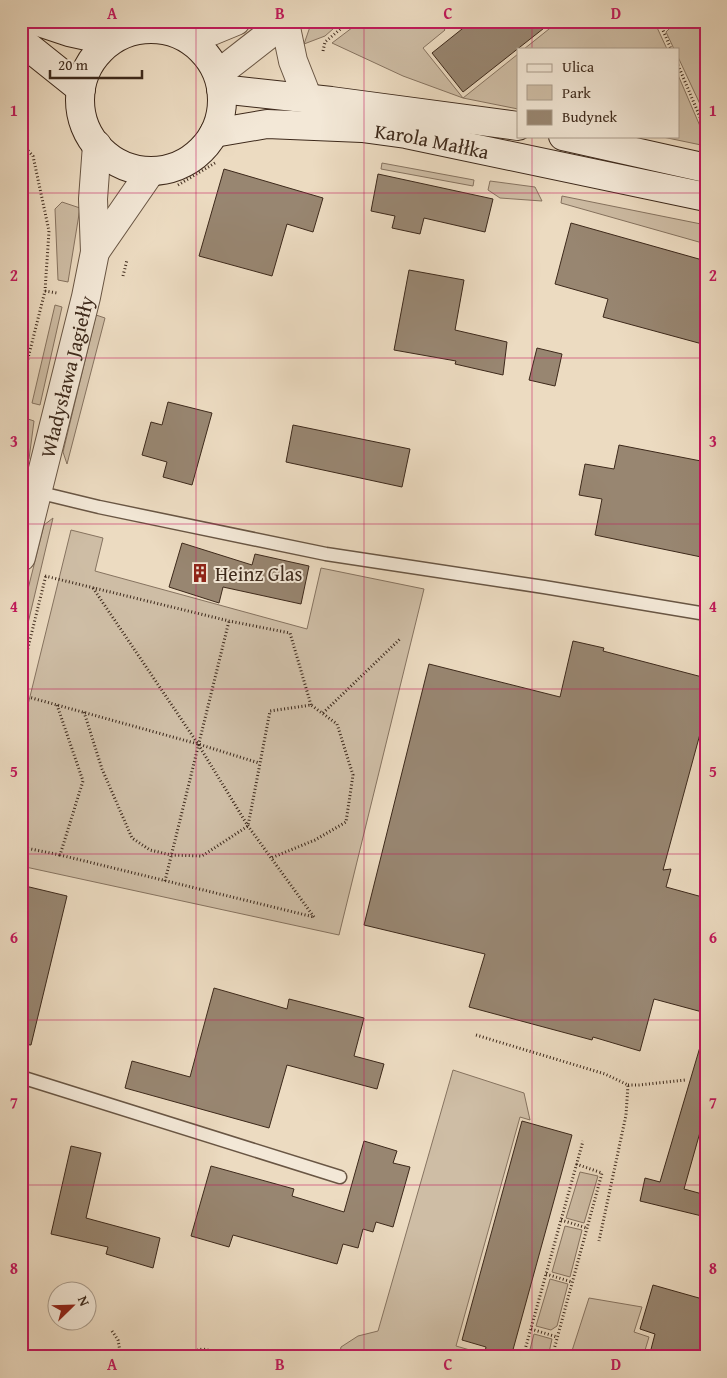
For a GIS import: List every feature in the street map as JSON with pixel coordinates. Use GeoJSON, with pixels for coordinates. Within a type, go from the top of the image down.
{"type":"FeatureCollection","features":[{"type":"Feature","properties":{"kind":"main road"},"geometry":{"type":"LineString","coordinates":[[36,21],[69,32],[110,41]]}},
{"type":"Feature","properties":{"kind":"main road"},"geometry":{"type":"LineString","coordinates":[[190,40],[236,21]]}},
{"type":"Feature","properties":{"kind":"main road"},"geometry":{"type":"LineString","coordinates":[[220,82],[286,22]]}},
{"type":"Feature","properties":{"kind":"main road"},"geometry":{"type":"LineString","coordinates":[[286,22],[292,61],[308,99]]}},
{"type":"Feature","properties":{"kind":"main road"},"geometry":{"type":"LineString","coordinates":[[145,29],[169,31],[190,40],[207,55],[220,82],[221,111],[214,133],[203,148],[188,160],[170,168],[151,171],[130,168],[112,158],[97,145],[88,132],[83,118],[80,104],[81,89],[88,66],[102,48],[122,34],[145,29]]}},
{"type":"Feature","properties":{"kind":"main road"},"geometry":{"type":"LineString","coordinates":[[21,41],[81,89]]}},
{"type":"Feature","properties":{"kind":"main road","name":"Karola Małłka"},"geometry":{"type":"LineString","coordinates":[[220,82],[308,99],[517,126]]}},
{"type":"Feature","properties":{"kind":"main road","name":"Karola Małłka"},"geometry":{"type":"LineString","coordinates":[[214,133],[267,124],[362,128],[406,134],[706,197]]}},
{"type":"Feature","properties":{"kind":"main road"},"geometry":{"type":"LineString","coordinates":[[572,138],[706,168]]}},
{"type":"Feature","properties":{"kind":"main road","name":"Władysława Jagiełły"},"geometry":{"type":"LineString","coordinates":[[21,557],[86,297],[95,252],[93,199],[97,145]]}},
{"type":"Feature","properties":{"kind":"main road","name":"Władysława Jagiełły"},"geometry":{"type":"LineString","coordinates":[[95,252],[151,171]]}},
{"type":"Feature","properties":{"kind":"lane"},"geometry":{"type":"LineString","coordinates":[[38,492],[100,507],[326,554],[706,614]]}},
{"type":"Feature","properties":{"kind":"lane"},"geometry":{"type":"LineString","coordinates":[[21,1077],[340,1177]]}},
{"type":"Feature","properties":{"kind":"path"},"geometry":{"type":"LineString","coordinates":[[322,51],[324,42],[350,21]]}},
{"type":"Feature","properties":{"kind":"path"},"geometry":{"type":"LineString","coordinates":[[659,21],[671,48]]}},
{"type":"Feature","properties":{"kind":"path"},"geometry":{"type":"LineString","coordinates":[[680,70],[705,129]]}},
{"type":"Feature","properties":{"kind":"path"},"geometry":{"type":"LineString","coordinates":[[21,143],[33,156],[49,231],[45,291],[21,386]]}},
{"type":"Feature","properties":{"kind":"path"},"geometry":{"type":"LineString","coordinates":[[170,190],[219,161]]}},
{"type":"Feature","properties":{"kind":"path"},"geometry":{"type":"LineString","coordinates":[[122,278],[129,252]]}},
{"type":"Feature","properties":{"kind":"path"},"geometry":{"type":"LineString","coordinates":[[21,676],[47,570]]}},
{"type":"Feature","properties":{"kind":"path"},"geometry":{"type":"LineString","coordinates":[[45,576],[229,621],[290,633],[311,705],[337,724],[354,775],[346,822],[315,840],[272,858]]}},
{"type":"Feature","properties":{"kind":"path"},"geometry":{"type":"LineString","coordinates":[[21,848],[60,855],[314,917],[248,826],[198,744],[93,588]]}},
{"type":"Feature","properties":{"kind":"path"},"geometry":{"type":"LineString","coordinates":[[165,881],[229,621]]}},
{"type":"Feature","properties":{"kind":"path"},"geometry":{"type":"LineString","coordinates":[[323,713],[401,638]]}},
{"type":"Feature","properties":{"kind":"path"},"geometry":{"type":"LineString","coordinates":[[21,648],[27,650]]}},
{"type":"Feature","properties":{"kind":"path"},"geometry":{"type":"LineString","coordinates":[[21,695],[198,744],[259,763]]}},
{"type":"Feature","properties":{"kind":"path"},"geometry":{"type":"LineString","coordinates":[[57,705],[83,781],[60,855]]}},
{"type":"Feature","properties":{"kind":"path"},"geometry":{"type":"LineString","coordinates":[[84,712],[102,769],[132,838],[150,850],[171,855],[202,856],[248,826],[270,711],[311,705]]}},
{"type":"Feature","properties":{"kind":"path"},"geometry":{"type":"LineString","coordinates":[[476,1035],[605,1074],[628,1085],[639,1086],[685,1080]]}},
{"type":"Feature","properties":{"kind":"path"},"geometry":{"type":"LineString","coordinates":[[599,1241],[626,1115],[628,1085]]}},
{"type":"Feature","properties":{"kind":"path"},"geometry":{"type":"LineString","coordinates":[[523,1357],[583,1141]]}},
{"type":"Feature","properties":{"kind":"path"},"geometry":{"type":"LineString","coordinates":[[552,1357],[602,1173],[576,1164]]}},
{"type":"Feature","properties":{"kind":"path"},"geometry":{"type":"LineString","coordinates":[[561,1220],[587,1228]]}},
{"type":"Feature","properties":{"kind":"path"},"geometry":{"type":"LineString","coordinates":[[546,1274],[572,1282]]}},
{"type":"Feature","properties":{"kind":"path"},"geometry":{"type":"LineString","coordinates":[[531,1329],[557,1337]]}},
{"type":"Feature","properties":{"kind":"path"},"geometry":{"type":"LineString","coordinates":[[112,1331],[118,1340],[121,1357]]}},
{"type":"Feature","properties":{"kind":"path"},"geometry":{"type":"LineString","coordinates":[[188,1357],[202,1349],[247,1357]]}},
{"type":"Feature","properties":{"kind":"green space"},"geometry":{"type":"Polygon","coordinates":[[[312,21],[342,21],[325,36],[304,44],[312,21]]]}},
{"type":"Feature","properties":{"kind":"green space"},"geometry":{"type":"Polygon","coordinates":[[[361,21],[438,21],[445,30],[423,48],[463,98],[403,76],[332,43],[361,21]]]}},
{"type":"Feature","properties":{"kind":"green space"},"geometry":{"type":"Polygon","coordinates":[[[559,21],[654,21],[667,48],[525,48],[559,21]]]}},
{"type":"Feature","properties":{"kind":"green space"},"geometry":{"type":"Polygon","coordinates":[[[677,21],[703,21],[706,24],[706,117],[680,61],[680,48],[674,48],[666,32],[677,21]]]}},
{"type":"Feature","properties":{"kind":"green space"},"geometry":{"type":"Polygon","coordinates":[[[517,55],[517,109],[463,98],[517,55]]]}},
{"type":"Feature","properties":{"kind":"green space"},"geometry":{"type":"Polygon","coordinates":[[[680,80],[703,133],[706,132],[706,146],[668,138],[680,138],[680,80]]]}},
{"type":"Feature","properties":{"kind":"green space"},"geometry":{"type":"Polygon","coordinates":[[[382,163],[474,180],[473,186],[381,169],[382,163]]]}},
{"type":"Feature","properties":{"kind":"green space"},"geometry":{"type":"Polygon","coordinates":[[[490,181],[535,187],[542,201],[500,198],[488,190],[490,181]]]}},
{"type":"Feature","properties":{"kind":"green space"},"geometry":{"type":"Polygon","coordinates":[[[562,196],[706,225],[706,244],[561,203],[562,196]]]}},
{"type":"Feature","properties":{"kind":"green space"},"geometry":{"type":"Polygon","coordinates":[[[62,202],[80,208],[68,282],[58,280],[55,209],[62,202]]]}},
{"type":"Feature","properties":{"kind":"green space"},"geometry":{"type":"Polygon","coordinates":[[[55,305],[62,307],[40,405],[32,403],[55,305]]]}},
{"type":"Feature","properties":{"kind":"green space"},"geometry":{"type":"Polygon","coordinates":[[[96,315],[105,318],[67,464],[63,452],[96,315]]]}},
{"type":"Feature","properties":{"kind":"green space"},"geometry":{"type":"Polygon","coordinates":[[[28,419],[34,421],[29,459],[24,465],[21,465],[21,440],[24,422],[28,419]]]}},
{"type":"Feature","properties":{"kind":"green space"},"geometry":{"type":"Polygon","coordinates":[[[53,518],[24,640],[21,640],[21,617],[44,525],[53,518]]]}},
{"type":"Feature","properties":{"kind":"green space"},"geometry":{"type":"Polygon","coordinates":[[[71,530],[103,538],[95,571],[307,629],[321,568],[424,589],[339,935],[21,866],[21,733],[71,530]]]}},
{"type":"Feature","properties":{"kind":"green space"},"geometry":{"type":"Polygon","coordinates":[[[453,1070],[524,1093],[530,1120],[520,1117],[456,1346],[494,1357],[339,1357],[341,1347],[358,1336],[378,1331],[453,1070]]]}},
{"type":"Feature","properties":{"kind":"green space"},"geometry":{"type":"Polygon","coordinates":[[[580,1172],[598,1176],[584,1223],[566,1218],[580,1172]]]}},
{"type":"Feature","properties":{"kind":"green space"},"geometry":{"type":"Polygon","coordinates":[[[565,1226],[582,1230],[570,1277],[552,1272],[565,1226]]]}},
{"type":"Feature","properties":{"kind":"green space"},"geometry":{"type":"Polygon","coordinates":[[[550,1279],[568,1284],[557,1326],[551,1330],[536,1326],[550,1279]]]}},
{"type":"Feature","properties":{"kind":"green space"},"geometry":{"type":"Polygon","coordinates":[[[589,1298],[642,1307],[634,1332],[649,1337],[643,1357],[570,1357],[589,1298]]]}},
{"type":"Feature","properties":{"kind":"green space"},"geometry":{"type":"Polygon","coordinates":[[[534,1334],[552,1339],[548,1357],[528,1357],[534,1334]]]}},
{"type":"Feature","properties":{"kind":"building"},"geometry":{"type":"Polygon","coordinates":[[[472,21],[553,21],[463,92],[432,53],[472,21]]]}},
{"type":"Feature","properties":{"kind":"building"},"geometry":{"type":"Polygon","coordinates":[[[224,169],[323,198],[313,232],[287,224],[272,276],[199,256],[224,169]]]}},
{"type":"Feature","properties":{"kind":"building"},"geometry":{"type":"Polygon","coordinates":[[[378,174],[493,199],[485,232],[424,218],[420,234],[392,228],[395,216],[371,211],[378,174]]]}},
{"type":"Feature","properties":{"kind":"building"},"geometry":{"type":"Polygon","coordinates":[[[571,223],[706,261],[706,345],[603,317],[608,299],[555,284],[571,223]]]}},
{"type":"Feature","properties":{"kind":"building"},"geometry":{"type":"Polygon","coordinates":[[[409,270],[464,280],[455,330],[507,342],[503,375],[455,364],[456,361],[394,350],[409,270]]]}},
{"type":"Feature","properties":{"kind":"building"},"geometry":{"type":"Polygon","coordinates":[[[537,348],[562,354],[555,386],[529,380],[537,348]]]}},
{"type":"Feature","properties":{"kind":"building"},"geometry":{"type":"Polygon","coordinates":[[[168,402],[212,413],[192,485],[163,477],[167,462],[142,455],[151,422],[162,425],[168,402]]]}},
{"type":"Feature","properties":{"kind":"building"},"geometry":{"type":"Polygon","coordinates":[[[293,425],[410,449],[402,487],[286,462],[293,425]]]}},
{"type":"Feature","properties":{"kind":"building"},"geometry":{"type":"Polygon","coordinates":[[[619,445],[706,462],[706,558],[595,535],[602,499],[579,495],[585,464],[614,469],[619,445]]]}},
{"type":"Feature","properties":{"kind":"building"},"geometry":{"type":"Polygon","coordinates":[[[182,543],[252,565],[255,554],[309,566],[301,604],[223,587],[219,603],[169,587],[182,543]]]}},
{"type":"Feature","properties":{"kind":"building"},"geometry":{"type":"Polygon","coordinates":[[[573,641],[604,648],[603,651],[706,678],[706,712],[663,870],[671,869],[666,887],[706,898],[706,1013],[654,999],[640,1051],[593,1037],[592,1040],[469,1007],[485,954],[364,925],[429,664],[560,697],[573,641]]]}},
{"type":"Feature","properties":{"kind":"building"},"geometry":{"type":"Polygon","coordinates":[[[21,885],[67,896],[31,1045],[21,1044],[21,885]]]}},
{"type":"Feature","properties":{"kind":"building"},"geometry":{"type":"Polygon","coordinates":[[[214,988],[287,1009],[289,999],[364,1018],[354,1056],[384,1064],[377,1089],[287,1065],[269,1128],[125,1088],[132,1061],[190,1077],[214,988]]]}},
{"type":"Feature","properties":{"kind":"building"},"geometry":{"type":"Polygon","coordinates":[[[700,1047],[706,1048],[706,1111],[684,1189],[706,1195],[706,1217],[640,1201],[645,1178],[660,1182],[700,1047]]]}},
{"type":"Feature","properties":{"kind":"building"},"geometry":{"type":"Polygon","coordinates":[[[522,1121],[572,1135],[511,1357],[501,1357],[485,1352],[486,1347],[462,1340],[522,1121]]]}},
{"type":"Feature","properties":{"kind":"building"},"geometry":{"type":"Polygon","coordinates":[[[364,1141],[397,1151],[393,1163],[410,1167],[393,1227],[376,1222],[373,1232],[363,1229],[358,1248],[343,1244],[337,1264],[233,1235],[229,1247],[191,1236],[211,1166],[294,1189],[292,1196],[344,1212],[364,1141]]]}},
{"type":"Feature","properties":{"kind":"building"},"geometry":{"type":"Polygon","coordinates":[[[71,1146],[101,1153],[86,1218],[160,1238],[153,1268],[106,1254],[108,1247],[51,1234],[71,1146]]]}},
{"type":"Feature","properties":{"kind":"building"},"geometry":{"type":"Polygon","coordinates":[[[653,1285],[706,1300],[706,1357],[649,1357],[655,1334],[640,1329],[653,1285]]]}},
{"type":"Feature","properties":{"kind":"place","name":"Heinz Glas"},"geometry":{"type":"Point","coordinates":[200,573]}}]}
